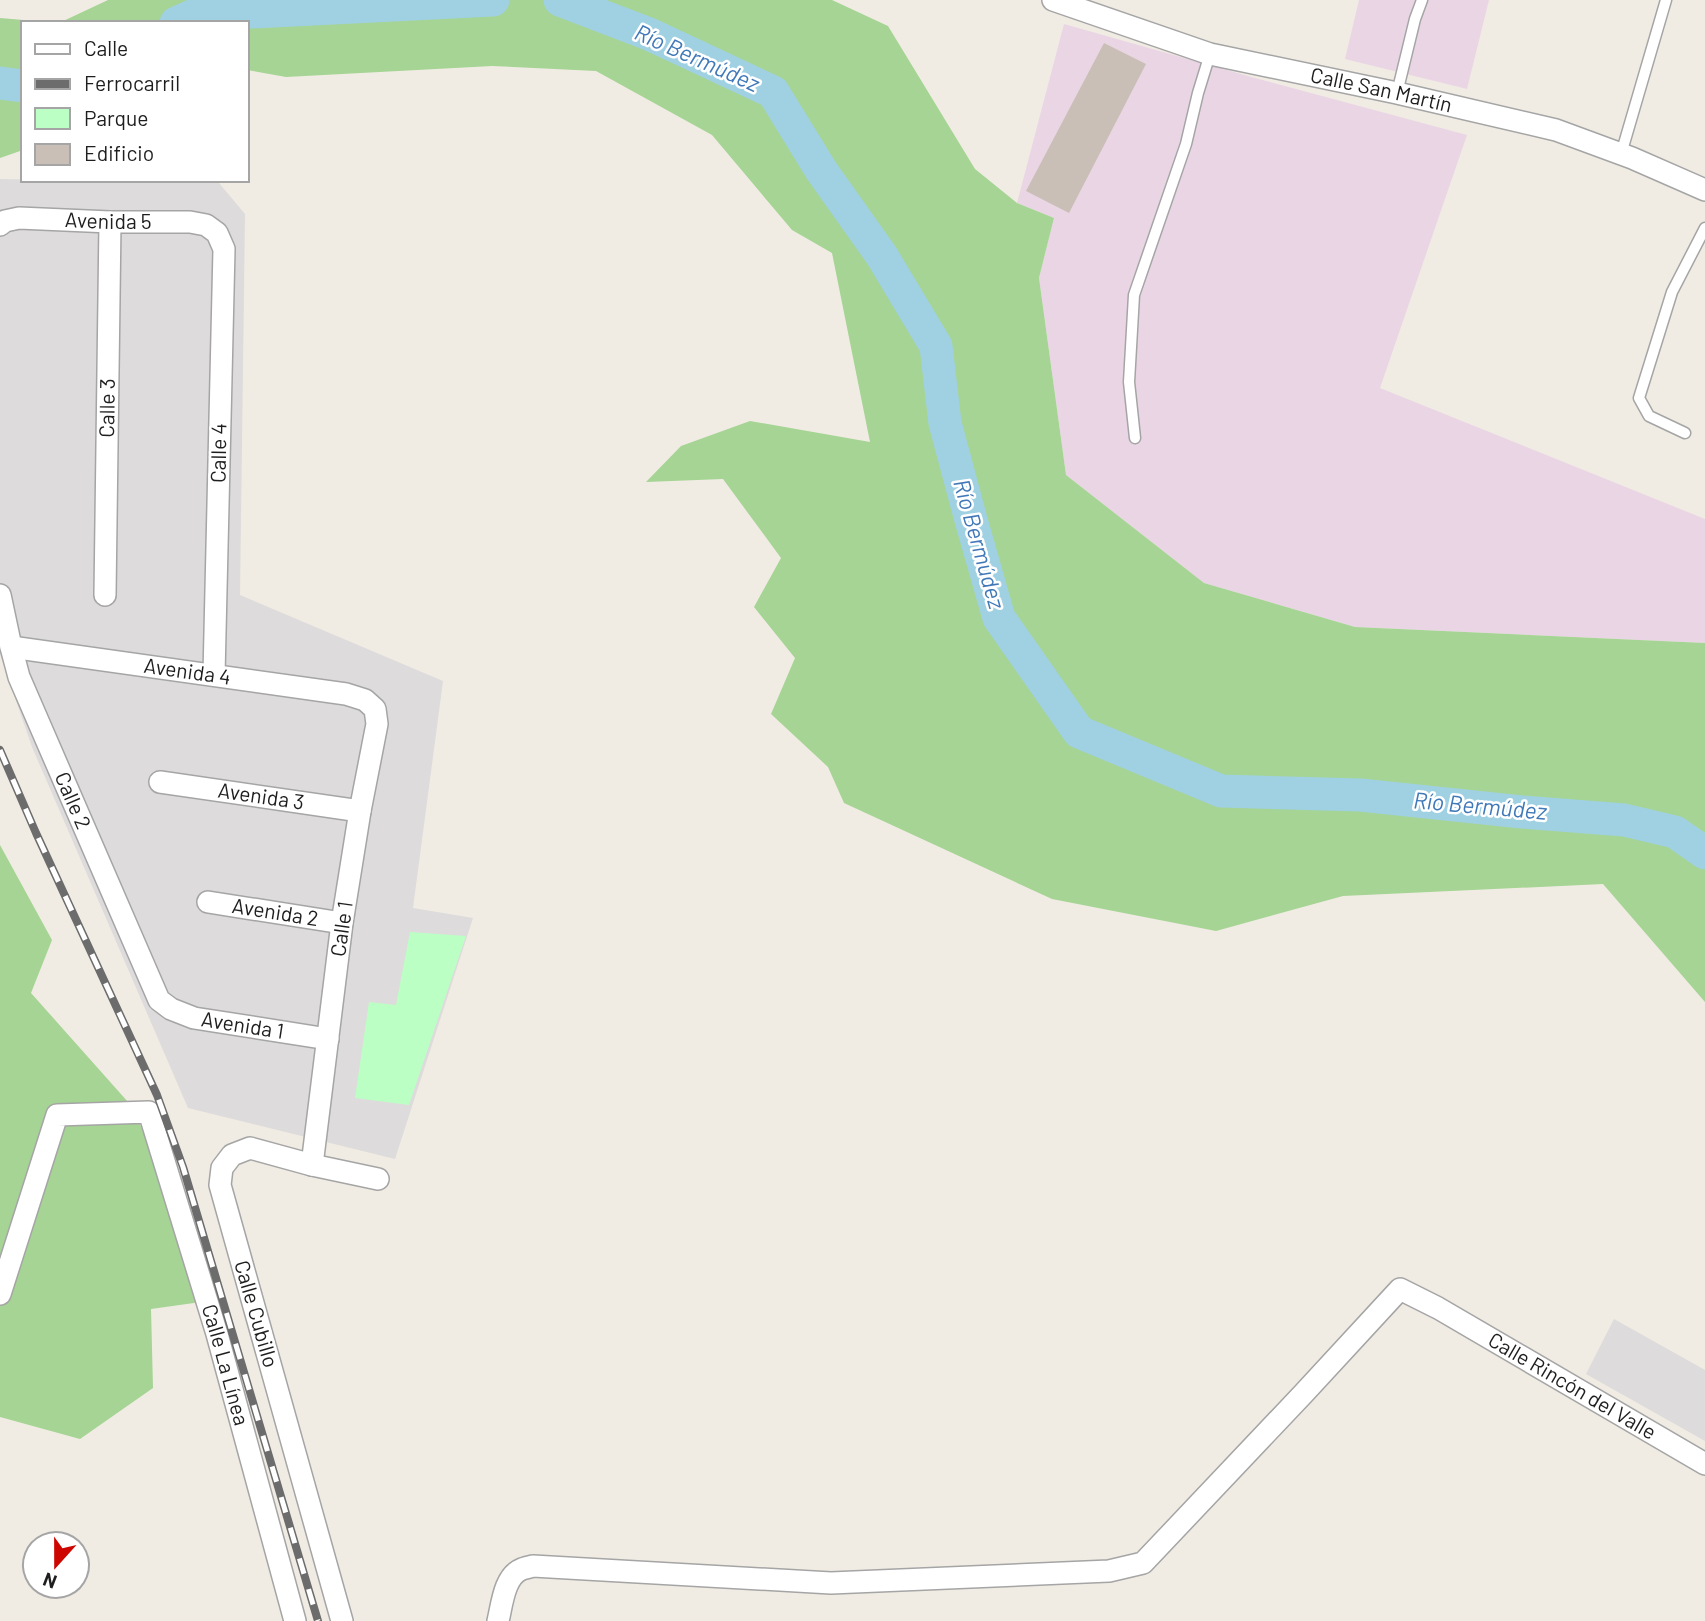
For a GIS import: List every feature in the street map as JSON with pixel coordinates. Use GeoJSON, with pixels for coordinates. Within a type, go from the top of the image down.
{"type":"FeatureCollection","features":[{"type":"Feature","properties":{"kind":"street","name":"Calle San Martín"},"geometry":{"type":"LineString","coordinates":[[1053,0],[1210,54],[1556,130],[1705,190]]}},
{"type":"Feature","properties":{"kind":"street","name":"Avenida 5"},"geometry":{"type":"LineString","coordinates":[[0,225],[19,218],[190,222],[206,225],[217,233]]}},
{"type":"Feature","properties":{"kind":"street","name":"Calle 3"},"geometry":{"type":"LineString","coordinates":[[104,595],[110,222]]}},
{"type":"Feature","properties":{"kind":"street","name":"Calle 4"},"geometry":{"type":"LineString","coordinates":[[214,675],[224,249],[217,233]]}},
{"type":"Feature","properties":{"kind":"street","name":"Calle 2"},"geometry":{"type":"LineString","coordinates":[[0,595],[19,677],[159,1000]]}},
{"type":"Feature","properties":{"kind":"street","name":"Avenida 4"},"geometry":{"type":"LineString","coordinates":[[11,647],[346,694],[365,700]]}},
{"type":"Feature","properties":{"kind":"street","name":"Calle 1"},"geometry":{"type":"LineString","coordinates":[[312,1165],[342,923],[377,724],[375,709],[365,700]]}},
{"type":"Feature","properties":{"kind":"street","name":"Avenida 3"},"geometry":{"type":"LineString","coordinates":[[160,782],[360,811]]}},
{"type":"Feature","properties":{"kind":"street","name":"Avenida 2"},"geometry":{"type":"LineString","coordinates":[[208,902],[342,923]]}},
{"type":"Feature","properties":{"kind":"street","name":"Avenida 1"},"geometry":{"type":"LineString","coordinates":[[159,1000],[171,1009],[194,1018],[328,1039]]}},
{"type":"Feature","properties":{"kind":"street","name":"Calle La Línea"},"geometry":{"type":"LineString","coordinates":[[0,1294],[57,1115],[149,1112],[217,1334],[295,1621]]}},
{"type":"Feature","properties":{"kind":"street","name":"Calle Cubillo"},"geometry":{"type":"LineString","coordinates":[[342,1621],[220,1185],[222,1168],[232,1154],[250,1149],[378,1179]]}},
{"type":"Feature","properties":{"kind":"street","name":"Calle Rincón del Valle"},"geometry":{"type":"LineString","coordinates":[[498,1621],[506,1589],[512,1578],[519,1570],[533,1566],[831,1583],[1109,1571],[1143,1563],[1400,1289],[1438,1308],[1705,1464]]}},
{"type":"Feature","properties":{"kind":"lane"},"geometry":{"type":"LineString","coordinates":[[1397,93],[1422,0]]}},
{"type":"Feature","properties":{"kind":"lane"},"geometry":{"type":"LineString","coordinates":[[1621,154],[1666,0]]}},
{"type":"Feature","properties":{"kind":"lane"},"geometry":{"type":"LineString","coordinates":[[1135,438],[1129,382],[1134,295],[1186,144],[1210,54]]}},
{"type":"Feature","properties":{"kind":"lane"},"geometry":{"type":"LineString","coordinates":[[1685,433],[1649,416],[1639,398],[1672,292],[1705,228]]}},
{"type":"Feature","properties":{"kind":"shaded area"},"geometry":{"type":"Polygon","coordinates":[[[1359,0],[1489,0],[1467,89],[1345,59],[1359,0]]]}},
{"type":"Feature","properties":{"kind":"shaded area"},"geometry":{"type":"Polygon","coordinates":[[[1064,24],[1467,135],[1380,388],[1705,519],[1705,643],[1355,627],[1204,583],[1066,475],[1039,278],[1054,218],[1017,203],[1064,24]]]}},
{"type":"Feature","properties":{"kind":"shaded area"},"geometry":{"type":"Polygon","coordinates":[[[0,179],[21,179],[21,182],[219,183],[245,214],[240,595],[443,681],[413,908],[473,918],[395,1159],[188,1108],[32,747],[0,654],[0,179]]]}},
{"type":"Feature","properties":{"kind":"shaded area"},"geometry":{"type":"Polygon","coordinates":[[[1614,1319],[1705,1370],[1705,1441],[1586,1374],[1614,1319]]]}},
{"type":"Feature","properties":{"kind":"green space"},"geometry":{"type":"Polygon","coordinates":[[[108,0],[832,0],[888,26],[975,169],[1017,203],[1054,218],[1039,278],[1066,475],[1204,583],[1355,627],[1705,643],[1705,1002],[1603,884],[1343,896],[1216,931],[1052,899],[844,803],[828,767],[771,714],[795,658],[754,607],[781,558],[723,479],[646,482],[681,446],[750,421],[870,442],[832,253],[792,230],[712,135],[596,71],[492,66],[286,77],[248,70],[248,21],[63,21],[108,0]]]}},
{"type":"Feature","properties":{"kind":"green space"},"geometry":{"type":"Polygon","coordinates":[[[0,18],[35,21],[21,21],[21,151],[0,158],[0,18]]]}},
{"type":"Feature","properties":{"kind":"green space"},"geometry":{"type":"Polygon","coordinates":[[[0,845],[52,940],[31,993],[128,1102],[155,1153],[201,1302],[151,1309],[153,1388],[80,1439],[0,1417],[0,845]]]}},
{"type":"Feature","properties":{"kind":"green space"},"geometry":{"type":"Polygon","coordinates":[[[410,932],[466,936],[409,1105],[355,1098],[369,1002],[396,1005],[410,932]]]}},
{"type":"Feature","properties":{"kind":"building"},"geometry":{"type":"Polygon","coordinates":[[[1104,43],[1146,64],[1069,213],[1026,191],[1104,43]]]}},
{"type":"Feature","properties":{"kind":"waterway","name":"Río Bermúdez"},"geometry":{"type":"LineString","coordinates":[[180,21],[203,11],[232,13],[493,0]]}},
{"type":"Feature","properties":{"kind":"waterway","name":"Río Bermúdez"},"geometry":{"type":"LineString","coordinates":[[560,0],[649,34],[773,92],[821,170],[882,256],[936,346],[945,423],[999,618],[1079,732],[1221,791],[1360,795],[1624,820],[1675,832],[1705,853]]}},
{"type":"Feature","properties":{"kind":"waterway","name":"Río Bermúdez"},"geometry":{"type":"LineString","coordinates":[[0,83],[21,86]]}},
{"type":"Feature","properties":{"kind":"railway"},"geometry":{"type":"LineString","coordinates":[[0,750],[157,1095],[183,1167],[318,1621]]}}]}
